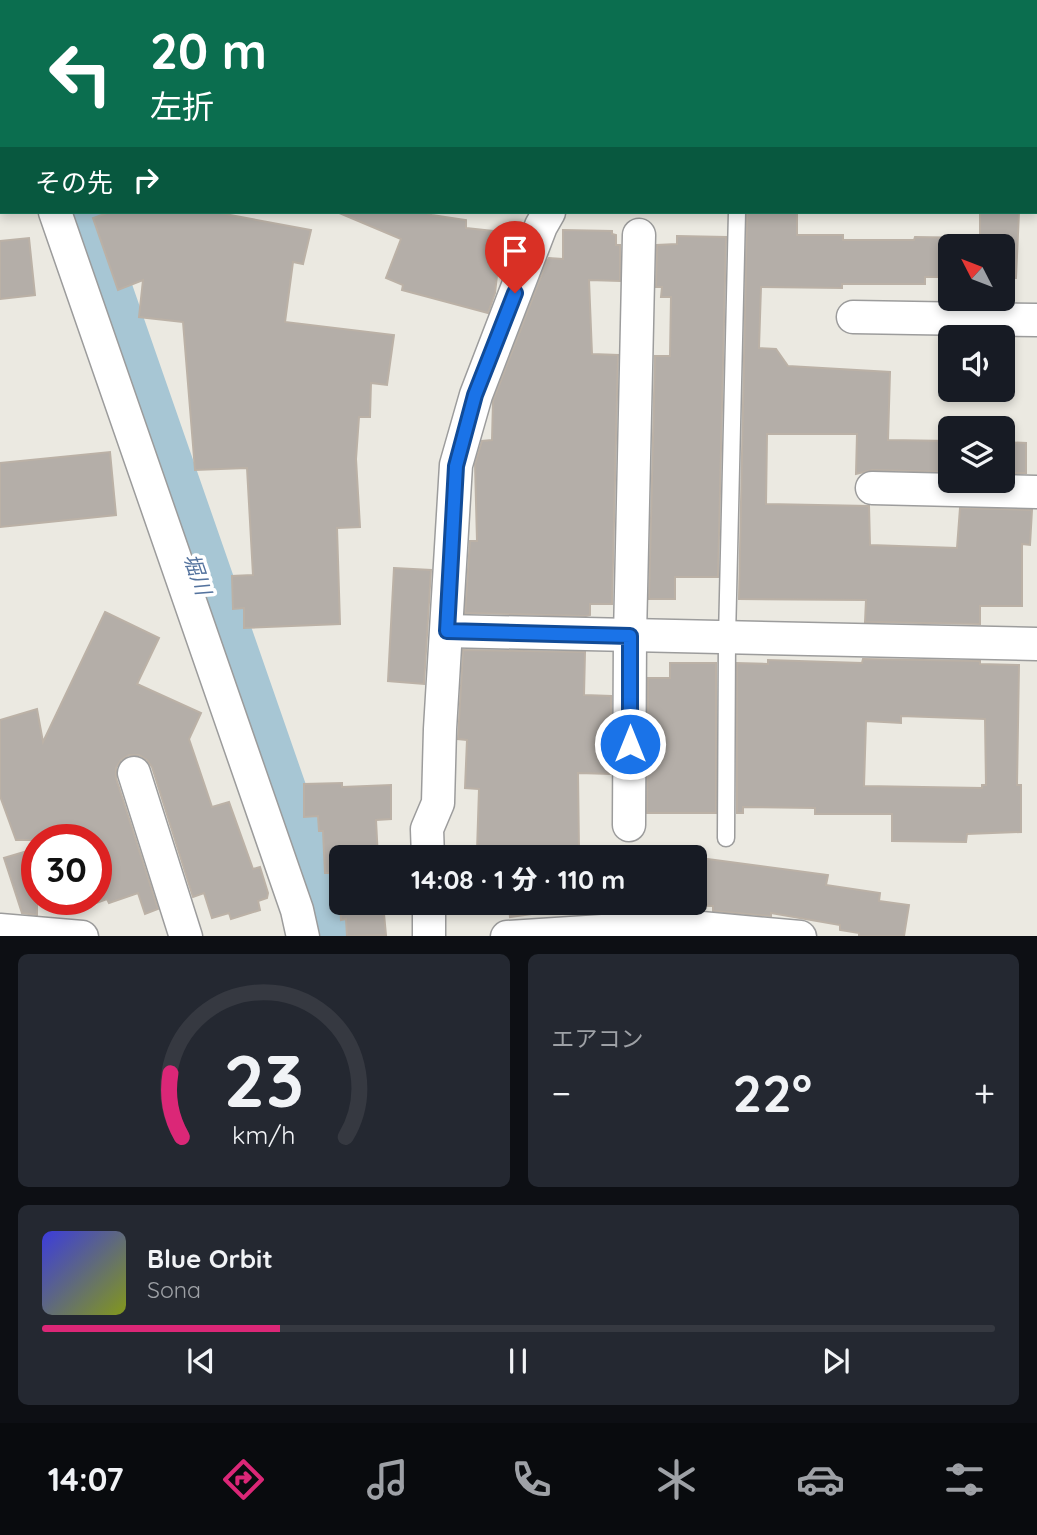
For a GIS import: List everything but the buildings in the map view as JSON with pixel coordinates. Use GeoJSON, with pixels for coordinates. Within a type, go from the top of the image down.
{"type":"FeatureCollection","features":[{"type":"Feature","properties":{"kind":"street"},"geometry":{"type":"LineString","coordinates":[[56,214],[279,857],[303,936]]}},
{"type":"Feature","properties":{"kind":"street"},"geometry":{"type":"LineString","coordinates":[[428,845],[427,829],[438,803],[456,466],[475,395],[548,214]]}},
{"type":"Feature","properties":{"kind":"street"},"geometry":{"type":"LineString","coordinates":[[629,825],[630,636],[639,234]]}},
{"type":"Feature","properties":{"kind":"street"},"geometry":{"type":"LineString","coordinates":[[853,317],[1037,320]]}},
{"type":"Feature","properties":{"kind":"street"},"geometry":{"type":"LineString","coordinates":[[872,488],[1037,492]]}},
{"type":"Feature","properties":{"kind":"street"},"geometry":{"type":"LineString","coordinates":[[447,631],[1037,644]]}},
{"type":"Feature","properties":{"kind":"street"},"geometry":{"type":"LineString","coordinates":[[134,773],[186,936]]}},
{"type":"Feature","properties":{"kind":"street"},"geometry":{"type":"LineString","coordinates":[[429,915],[429,936]]}},
{"type":"Feature","properties":{"kind":"street"},"geometry":{"type":"LineString","coordinates":[[507,936],[680,926],[800,936]]}},
{"type":"Feature","properties":{"kind":"street"},"geometry":{"type":"LineString","coordinates":[[0,930],[82,936]]}},
{"type":"Feature","properties":{"kind":"lane"},"geometry":{"type":"LineString","coordinates":[[726,838],[727,638],[737,214]]}},
{"type":"Feature","properties":{"kind":"waterway","name":"堀川"},"geometry":{"type":"LineString","coordinates":[[73,214],[324,936]]}},
{"type":"Feature","properties":{"kind":"route"},"geometry":{"type":"LineString","coordinates":[[515,293],[475,395],[456,466],[447,631],[630,636],[630,744]]}}]}
